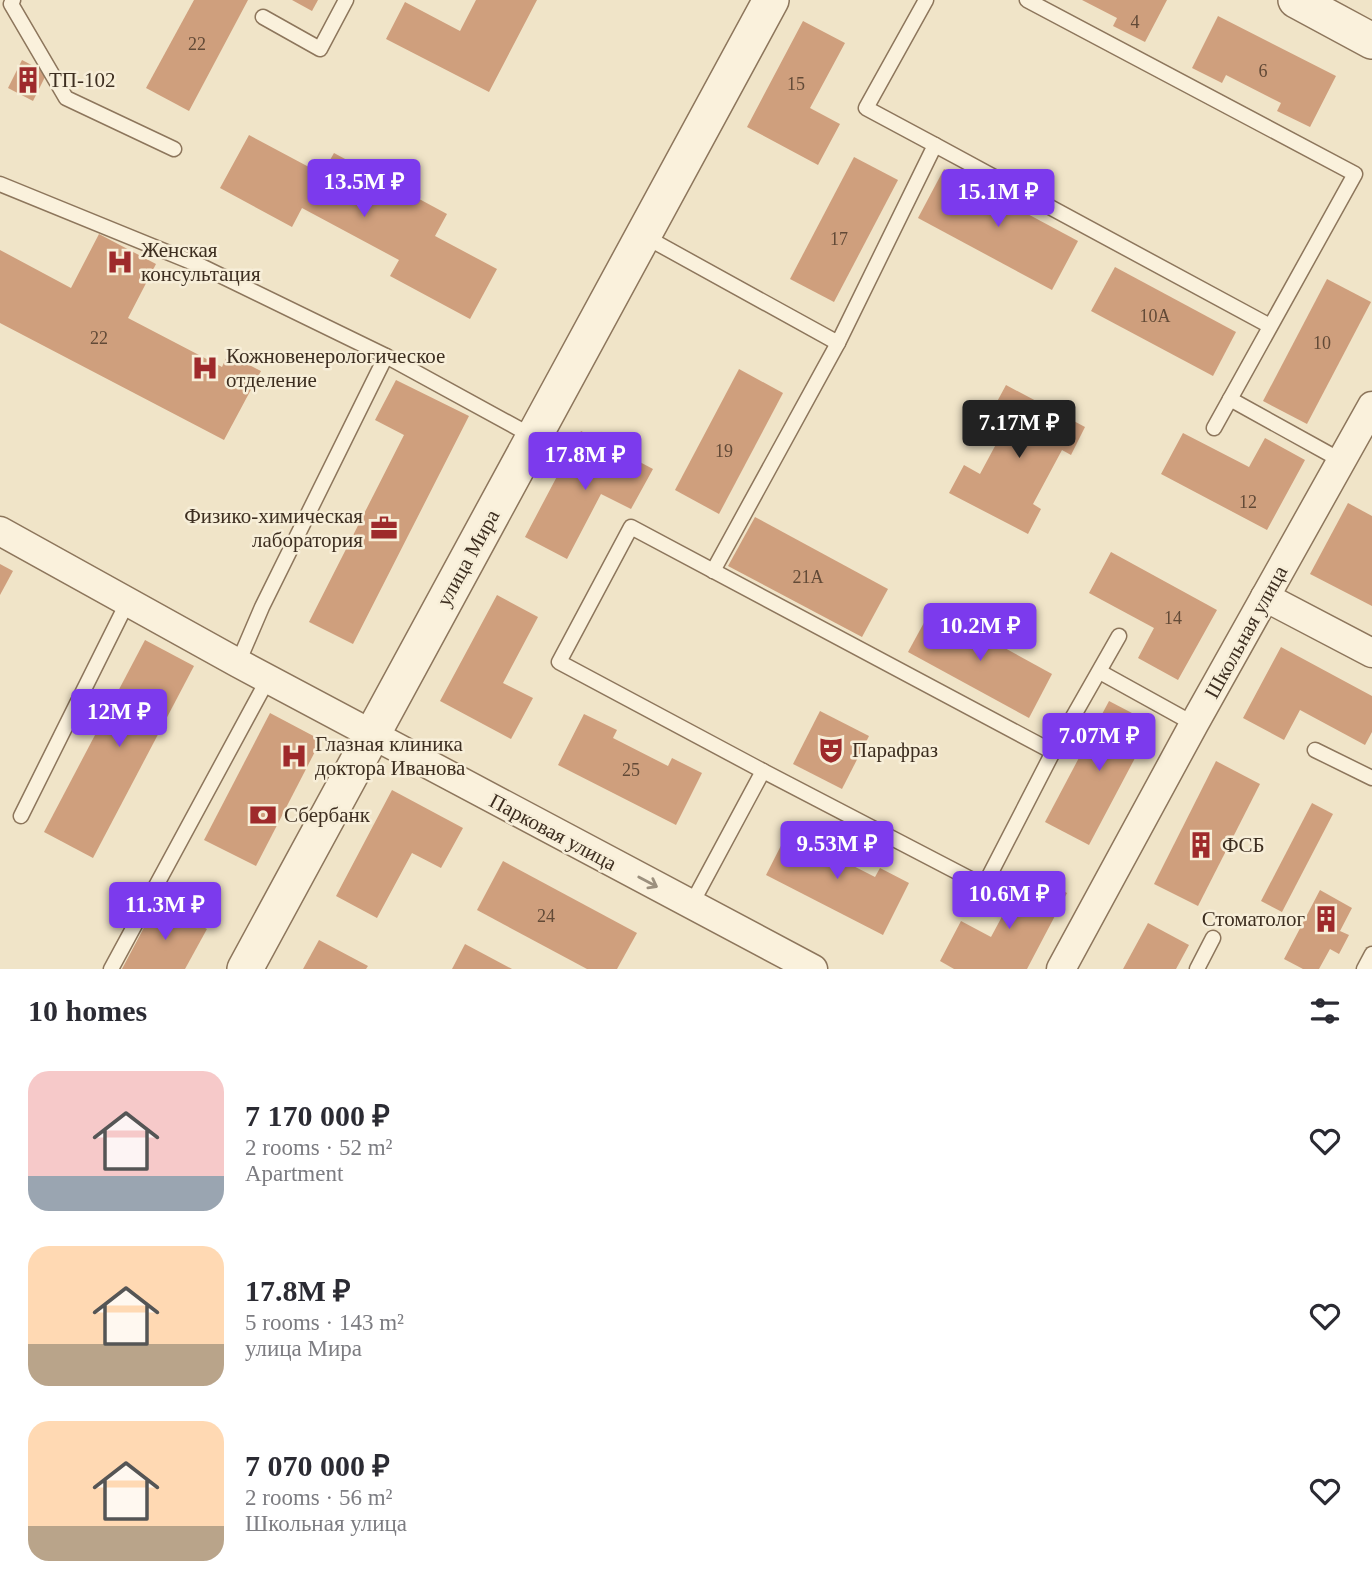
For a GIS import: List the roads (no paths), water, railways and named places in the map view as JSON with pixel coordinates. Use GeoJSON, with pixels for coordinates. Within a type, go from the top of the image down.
{"type":"FeatureCollection","features":[{"type":"Feature","properties":{"kind":"street","name":"улица Мира"},"geometry":{"type":"LineString","coordinates":[[246,969],[771,0]]}},
{"type":"Feature","properties":{"kind":"street"},"geometry":{"type":"LineString","coordinates":[[1296,0],[1372,41]]}},
{"type":"Feature","properties":{"kind":"street","name":"Школьная улица"},"geometry":{"type":"LineString","coordinates":[[1061,969],[1372,406]]}},
{"type":"Feature","properties":{"kind":"street","name":"Парковая улица"},"geometry":{"type":"LineString","coordinates":[[0,531],[371,735],[813,969]]}},
{"type":"Feature","properties":{"kind":"street"},"geometry":{"type":"LineString","coordinates":[[1265,597],[1372,653]]}},
{"type":"Feature","properties":{"kind":"lane"},"geometry":{"type":"LineString","coordinates":[[13,0],[10,4],[66,98],[174,149]]}},
{"type":"Feature","properties":{"kind":"lane"},"geometry":{"type":"LineString","coordinates":[[263,17],[320,49],[346,0]]}},
{"type":"Feature","properties":{"kind":"lane"},"geometry":{"type":"LineString","coordinates":[[926,0],[866,108],[1270,326]]}},
{"type":"Feature","properties":{"kind":"lane"},"geometry":{"type":"LineString","coordinates":[[1027,0],[1355,174],[1213,428]]}},
{"type":"Feature","properties":{"kind":"lane"},"geometry":{"type":"LineString","coordinates":[[713,571],[838,343],[935,145]]}},
{"type":"Feature","properties":{"kind":"lane"},"geometry":{"type":"LineString","coordinates":[[0,184],[201,266],[386,356],[534,437]]}},
{"type":"Feature","properties":{"kind":"lane"},"geometry":{"type":"LineString","coordinates":[[644,236],[838,343]]}},
{"type":"Feature","properties":{"kind":"lane"},"geometry":{"type":"LineString","coordinates":[[238,663],[262,607],[386,356]]}},
{"type":"Feature","properties":{"kind":"lane"},"geometry":{"type":"LineString","coordinates":[[1230,399],[1342,461]]}},
{"type":"Feature","properties":{"kind":"lane"},"geometry":{"type":"LineString","coordinates":[[1053,752],[631,527],[559,662],[984,886],[1053,752],[1119,636]]}},
{"type":"Feature","properties":{"kind":"lane"},"geometry":{"type":"LineString","coordinates":[[21,816],[127,603]]}},
{"type":"Feature","properties":{"kind":"lane"},"geometry":{"type":"LineString","coordinates":[[1100,672],[1194,724]]}},
{"type":"Feature","properties":{"kind":"lane"},"geometry":{"type":"LineString","coordinates":[[111,969],[268,679]]}},
{"type":"Feature","properties":{"kind":"lane"},"geometry":{"type":"LineString","coordinates":[[1315,750],[1372,778]]}},
{"type":"Feature","properties":{"kind":"lane"},"geometry":{"type":"LineString","coordinates":[[691,905],[763,771]]}},
{"type":"Feature","properties":{"kind":"lane"},"geometry":{"type":"LineString","coordinates":[[1197,969],[1213,938]]}},
{"type":"Feature","properties":{"kind":"lane"},"geometry":{"type":"LineString","coordinates":[[1364,969],[1372,954]]}},
{"type":"Feature","properties":{"kind":"place","name":"ТП-102"},"geometry":{"type":"Point","coordinates":[28,80]}},
{"type":"Feature","properties":{"kind":"place","name":"Женская консультация"},"geometry":{"type":"Point","coordinates":[120,262]}},
{"type":"Feature","properties":{"kind":"place","name":"Кожновенерологическое отделение"},"geometry":{"type":"Point","coordinates":[205,368]}},
{"type":"Feature","properties":{"kind":"place","name":"Физико-химическая лаборатория"},"geometry":{"type":"Point","coordinates":[384,528]}},
{"type":"Feature","properties":{"kind":"place","name":"Парафраз"},"geometry":{"type":"Point","coordinates":[831,750]}},
{"type":"Feature","properties":{"kind":"place","name":"Глазная клиника доктора Иванова"},"geometry":{"type":"Point","coordinates":[294,756]}},
{"type":"Feature","properties":{"kind":"place","name":"Сбербанк"},"geometry":{"type":"Point","coordinates":[263,815]}},
{"type":"Feature","properties":{"kind":"place","name":"ФСБ"},"geometry":{"type":"Point","coordinates":[1201,845]}},
{"type":"Feature","properties":{"kind":"place","name":"Стоматолог"},"geometry":{"type":"Point","coordinates":[1326,919]}}]}
